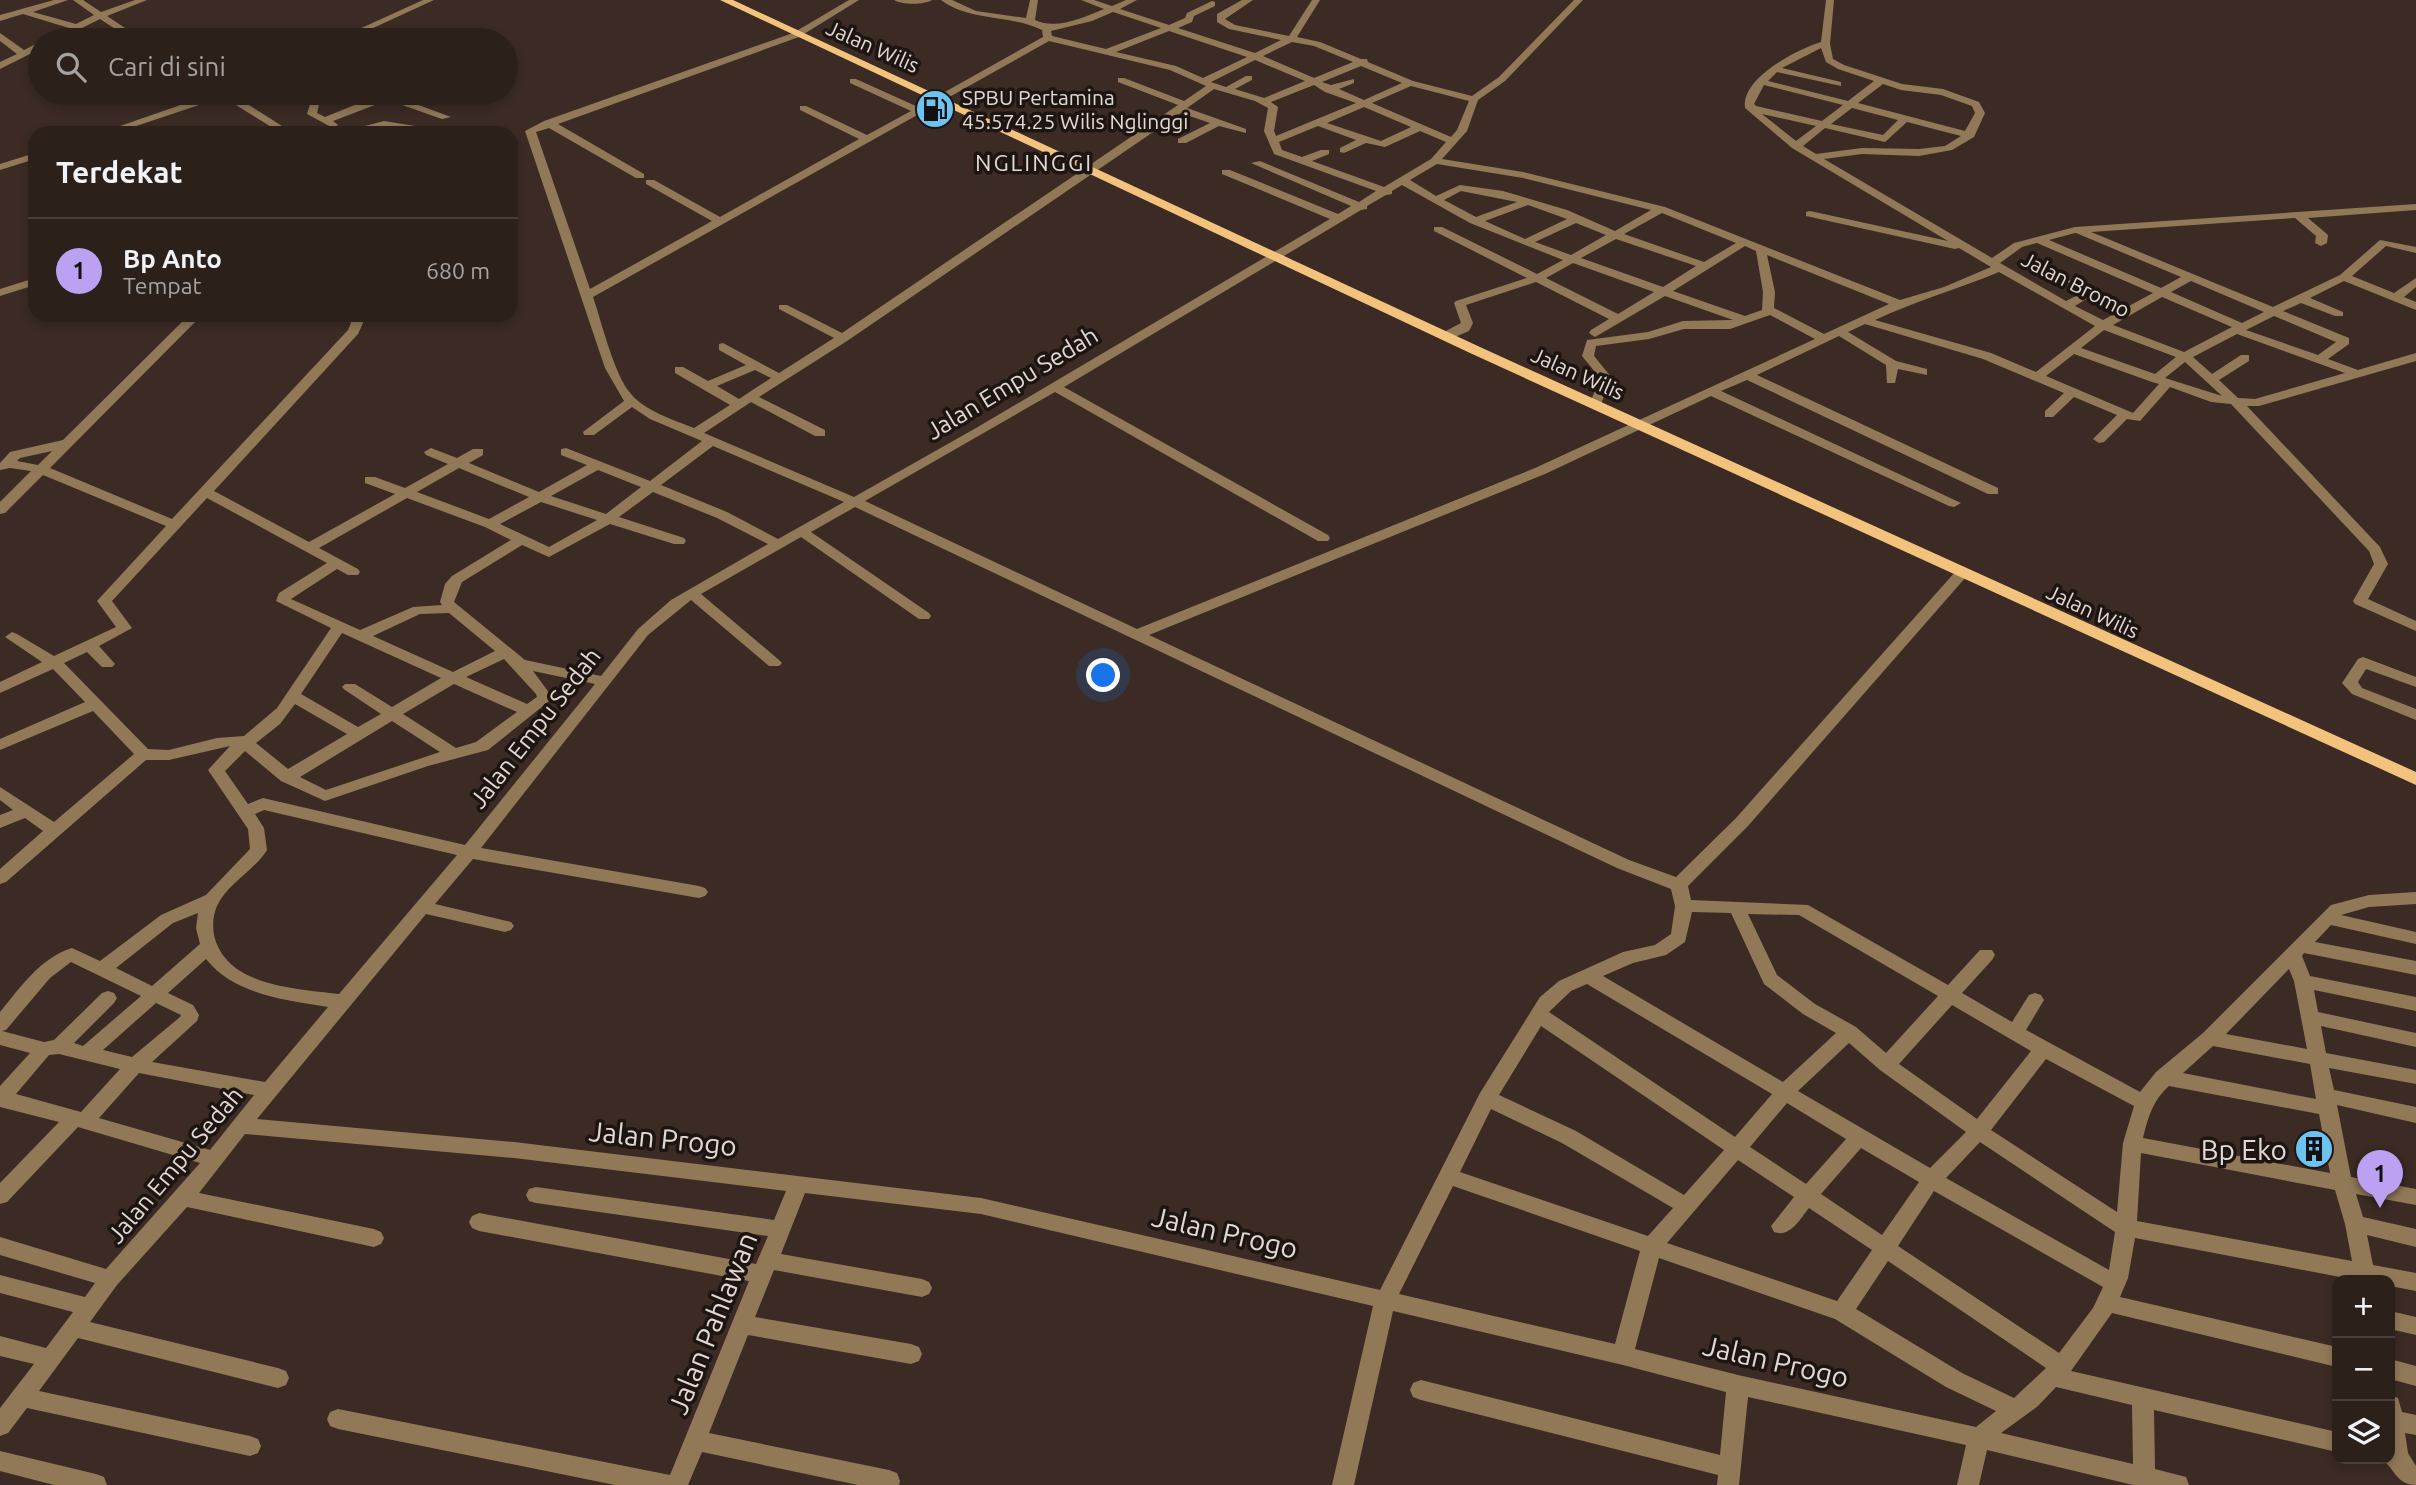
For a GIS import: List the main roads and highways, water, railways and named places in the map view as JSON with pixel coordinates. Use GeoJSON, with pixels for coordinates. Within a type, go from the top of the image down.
{"type":"FeatureCollection","features":[{"type":"Feature","properties":{"kind":"main road","name":"Jalan Wilis"},"geometry":{"type":"LineString","coordinates":[[725,0],[1446,337],[1596,403],[1961,573],[2416,779]]}},
{"type":"Feature","properties":{"kind":"place","name":"SPBU Pertamina 45.574.25 Wilis Nglinggi"},"geometry":{"type":"Point","coordinates":[935,109]}},
{"type":"Feature","properties":{"kind":"place","name":"Bp Eko"},"geometry":{"type":"Point","coordinates":[2314,1149]}},
{"type":"Feature","properties":{"kind":"place","name":"Bp Anto"},"geometry":{"type":"Point","coordinates":[2380,1208]}},
{"type":"Feature","properties":{"kind":"district","name":"NGLINGGI"},"geometry":{"type":"Point","coordinates":[1034,162]}}]}
